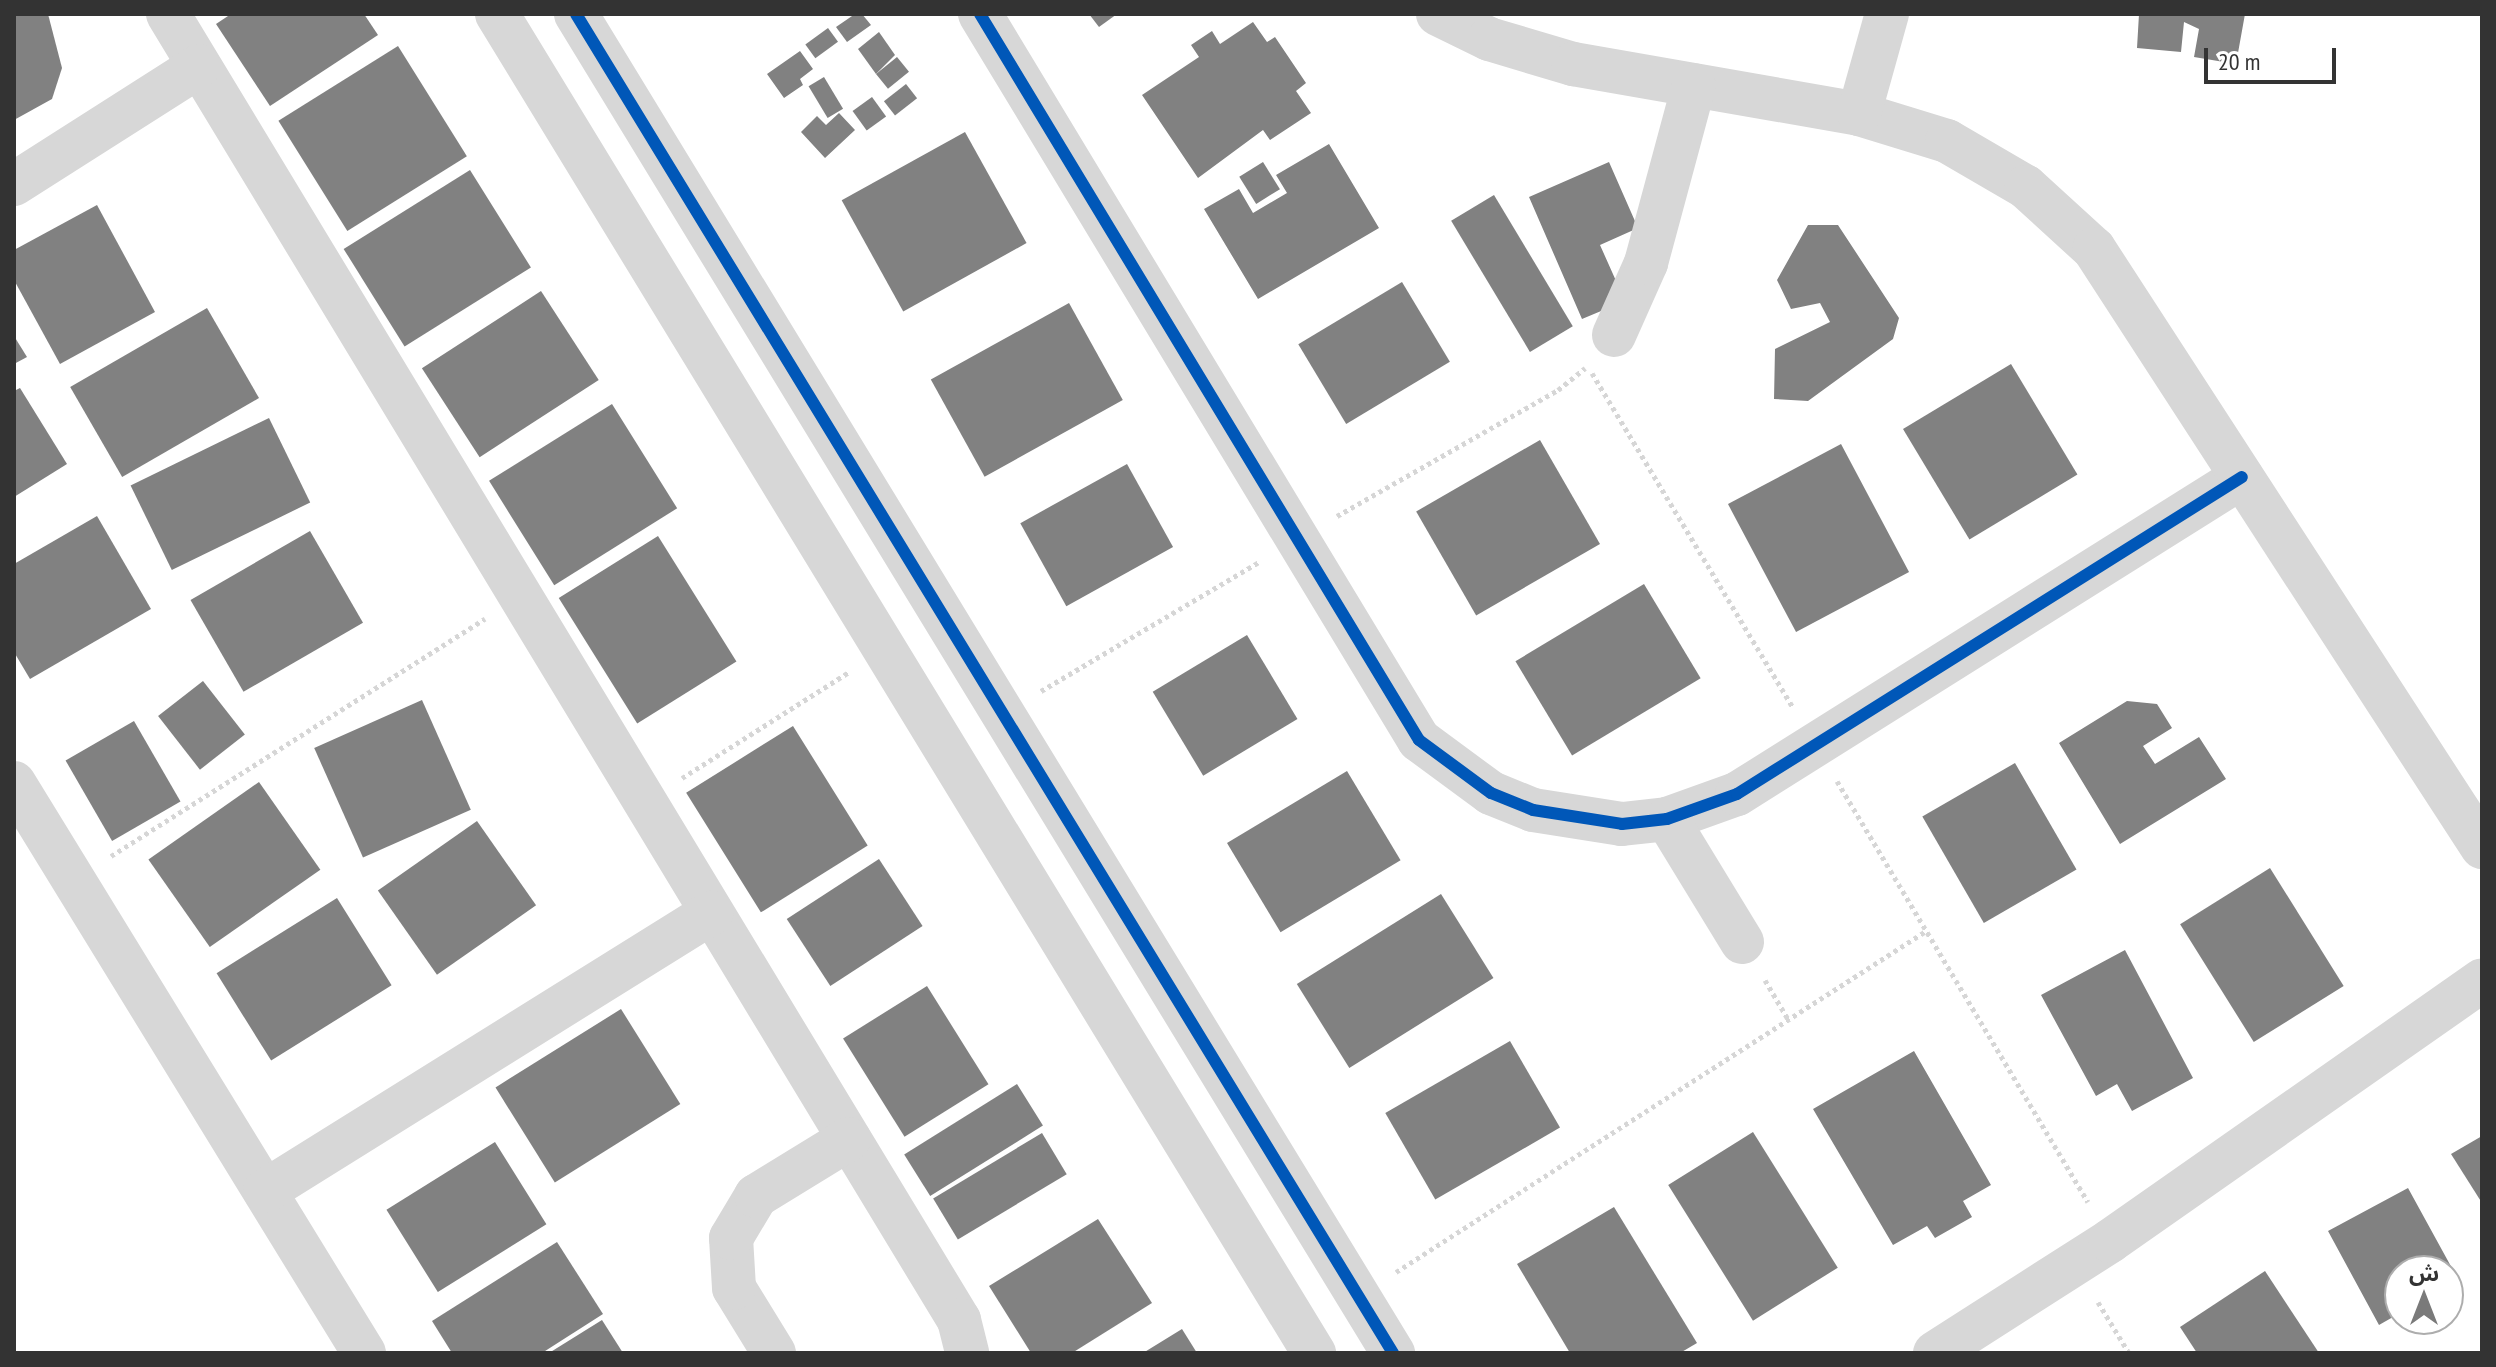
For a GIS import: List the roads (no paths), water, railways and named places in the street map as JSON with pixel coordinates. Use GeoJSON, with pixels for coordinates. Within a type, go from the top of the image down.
{"type":"FeatureCollection","features":[{"type":"Feature","properties":{"kind":"street"},"geometry":{"type":"LineString","coordinates":[[168,14],[959,1320],[967,1353]]}},
{"type":"Feature","properties":{"kind":"street"},"geometry":{"type":"LineString","coordinates":[[497,14],[1314,1353]]}},
{"type":"Feature","properties":{"kind":"street"},"geometry":{"type":"LineString","coordinates":[[576,14],[1393,1353]]}},
{"type":"Feature","properties":{"kind":"street"},"geometry":{"type":"LineString","coordinates":[[980,14],[1419,740],[1491,793],[1533,810],[1592,822],[1667,819],[1737,794],[2242,477]]}},
{"type":"Feature","properties":{"kind":"street"},"geometry":{"type":"LineString","coordinates":[[1438,14],[1489,39],[1573,64],[1859,114],[1947,141],[2026,187],[2094,249],[2482,847]]}},
{"type":"Feature","properties":{"kind":"street"},"geometry":{"type":"LineString","coordinates":[[1859,114],[1887,14]]}},
{"type":"Feature","properties":{"kind":"street"},"geometry":{"type":"LineString","coordinates":[[14,184],[199,66]]}},
{"type":"Feature","properties":{"kind":"street"},"geometry":{"type":"LineString","coordinates":[[1601,350],[1646,263],[1694,85]]}},
{"type":"Feature","properties":{"kind":"street"},"geometry":{"type":"LineString","coordinates":[[14,783],[364,1353]]}},
{"type":"Feature","properties":{"kind":"street"},"geometry":{"type":"LineString","coordinates":[[1667,819],[1742,942]]}},
{"type":"Feature","properties":{"kind":"street"},"geometry":{"type":"LineString","coordinates":[[265,1191],[711,913]]}},
{"type":"Feature","properties":{"kind":"street"},"geometry":{"type":"LineString","coordinates":[[1935,1353],[2093,1252],[2482,981]]}},
{"type":"Feature","properties":{"kind":"street"},"geometry":{"type":"LineString","coordinates":[[1142,1074],[1205,1044]]}},
{"type":"Feature","properties":{"kind":"street"},"geometry":{"type":"LineString","coordinates":[[774,1353],[734,1288],[731,1238],[756,1196],[849,1139]]}}]}
